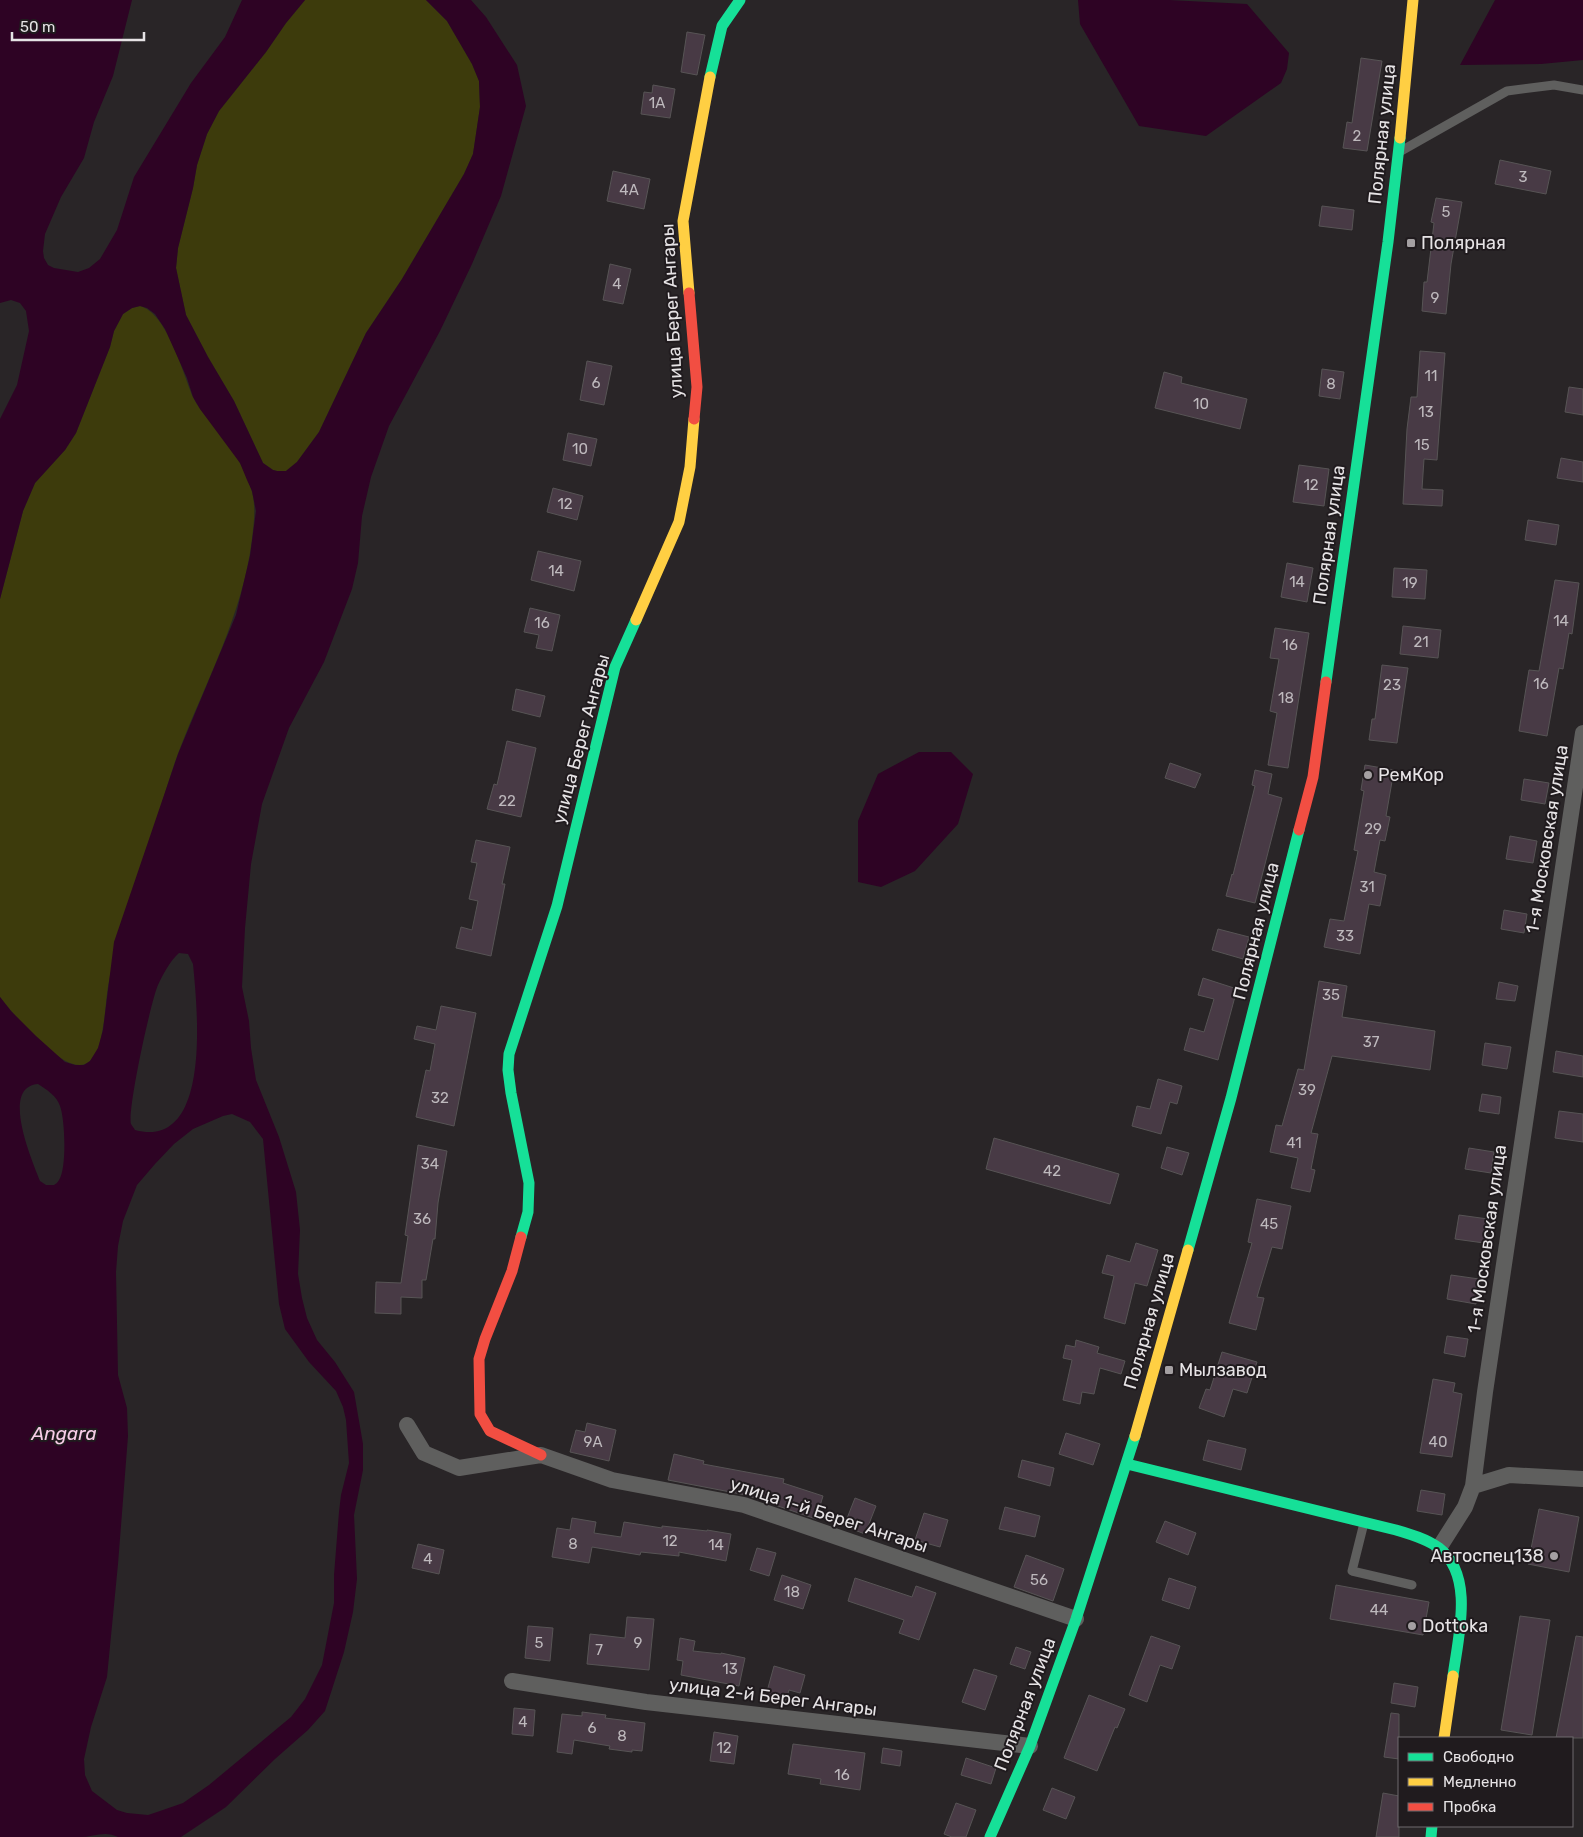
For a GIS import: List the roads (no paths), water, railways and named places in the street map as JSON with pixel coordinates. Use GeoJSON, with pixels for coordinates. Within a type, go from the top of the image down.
{"type":"FeatureCollection","features":[{"type":"Feature","properties":{"kind":"main road","name":"улица Берег Ангары"},"geometry":{"type":"LineString","coordinates":[[541,1455],[490,1431],[480,1414],[479,1359],[512,1270],[528,1212],[529,1183],[511,1093],[508,1070],[509,1054],[557,906],[615,667],[679,522],[690,467],[697,387],[683,221],[690,178],[722,26],[740,0]]}},
{"type":"Feature","properties":{"kind":"main road","name":"Полярная улица"},"geometry":{"type":"LineString","coordinates":[[990,1837],[1030,1746],[1076,1619],[1127,1464],[1231,1098],[1313,777],[1399,152],[1413,0]]}},
{"type":"Feature","properties":{"kind":"main road"},"geometry":{"type":"LineString","coordinates":[[1127,1464],[1418,1536],[1439,1548],[1452,1563],[1460,1583],[1462,1608],[1444,1737]]}},
{"type":"Feature","properties":{"kind":"street","name":"1-я Московская улица"},"geometry":{"type":"LineString","coordinates":[[1439,1548],[1465,1507],[1473,1486],[1486,1382],[1583,733]]}},
{"type":"Feature","properties":{"kind":"street","name":"улица 1-й Берег Ангары"},"geometry":{"type":"LineString","coordinates":[[407,1425],[424,1453],[459,1468],[541,1455],[612,1480],[744,1505],[1076,1619]]}},
{"type":"Feature","properties":{"kind":"street"},"geometry":{"type":"LineString","coordinates":[[1473,1486],[1509,1474],[1583,1479]]}},
{"type":"Feature","properties":{"kind":"street","name":"улица 2-й Берег Ангары"},"geometry":{"type":"LineString","coordinates":[[512,1681],[646,1702],[1030,1746]]}},
{"type":"Feature","properties":{"kind":"lane"},"geometry":{"type":"LineString","coordinates":[[1399,152],[1507,91],[1554,85],[1583,90]]}},
{"type":"Feature","properties":{"kind":"lane"},"geometry":{"type":"LineString","coordinates":[[1364,1522],[1352,1571],[1412,1585]]}},
{"type":"Feature","properties":{"kind":"water","name":"Angara"},"geometry":{"type":"Polygon","coordinates":[[[0,0],[132,0],[113,76],[94,122],[84,158],[61,197],[45,234],[43,251],[48,265],[54,268],[78,272],[89,268],[100,259],[117,230],[134,177],[191,83],[225,37],[242,0],[305,0],[219,111],[207,134],[197,165],[178,248],[176,268],[186,315],[234,401],[263,463],[277,471],[286,471],[297,462],[319,432],[366,333],[402,279],[464,174],[473,154],[480,107],[479,81],[472,64],[447,21],[426,0],[471,0],[486,17],[517,65],[526,106],[501,196],[472,264],[440,331],[389,426],[371,477],[362,516],[358,563],[352,589],[324,662],[289,728],[262,804],[251,864],[242,987],[249,1021],[256,1080],[279,1137],[296,1192],[300,1230],[298,1274],[307,1318],[317,1340],[335,1362],[354,1392],[363,1444],[363,1470],[354,1515],[357,1579],[353,1612],[344,1652],[325,1711],[308,1730],[226,1807],[181,1837],[118,1837],[104,1834],[80,1837],[0,1837],[0,997],[36,1036],[65,1062],[84,1065],[90,1061],[98,1048],[103,1030],[114,942],[178,754],[236,615],[250,556],[256,511],[252,491],[240,463],[193,397],[187,378],[165,329],[155,314],[147,308],[140,306],[132,308],[123,314],[114,331],[110,347],[76,433],[65,450],[35,483],[23,511],[0,599],[0,419],[17,385],[29,331],[26,311],[20,303],[11,300],[0,303],[0,0]],[[179,953],[164,972],[150,1011],[133,1099],[131,1124],[135,1130],[160,1131],[178,1119],[189,1098],[195,1071],[197,1011],[193,964],[188,954],[179,953]],[[38,1084],[27,1088],[21,1097],[20,1110],[26,1142],[40,1181],[46,1185],[54,1185],[59,1181],[63,1165],[64,1132],[62,1112],[59,1102],[54,1096],[38,1084]],[[232,1114],[193,1129],[174,1144],[137,1185],[123,1221],[118,1246],[116,1272],[118,1375],[127,1408],[128,1436],[107,1677],[91,1727],[84,1759],[85,1775],[92,1791],[117,1810],[127,1813],[148,1815],[183,1803],[209,1785],[291,1717],[305,1699],[322,1665],[334,1603],[334,1575],[339,1512],[349,1463],[346,1420],[336,1391],[309,1362],[285,1329],[279,1304],[263,1139],[250,1122],[232,1114]]]}},
{"type":"Feature","properties":{"kind":"water"},"geometry":{"type":"Polygon","coordinates":[[[1078,0],[1169,0],[1247,4],[1289,53],[1287,69],[1281,83],[1206,136],[1139,126],[1080,24],[1078,0]]]}},
{"type":"Feature","properties":{"kind":"water"},"geometry":{"type":"Polygon","coordinates":[[[1495,0],[1583,0],[1583,60],[1541,64],[1460,65],[1495,0]]]}},
{"type":"Feature","properties":{"kind":"water"},"geometry":{"type":"Polygon","coordinates":[[[919,752],[951,752],[973,774],[958,824],[915,871],[881,887],[858,882],[858,821],[878,774],[919,752]]]}},
{"type":"Feature","properties":{"kind":"place","name":"Полярная"},"geometry":{"type":"Point","coordinates":[1411,243]}},
{"type":"Feature","properties":{"kind":"place","name":"РемКор"},"geometry":{"type":"Point","coordinates":[1368,775]}},
{"type":"Feature","properties":{"kind":"place","name":"Мылзавод"},"geometry":{"type":"Point","coordinates":[1169,1370]}},
{"type":"Feature","properties":{"kind":"place","name":"Автоспец138"},"geometry":{"type":"Point","coordinates":[1554,1556]}},
{"type":"Feature","properties":{"kind":"place","name":"Dottoka"},"geometry":{"type":"Point","coordinates":[1412,1626]}}]}
